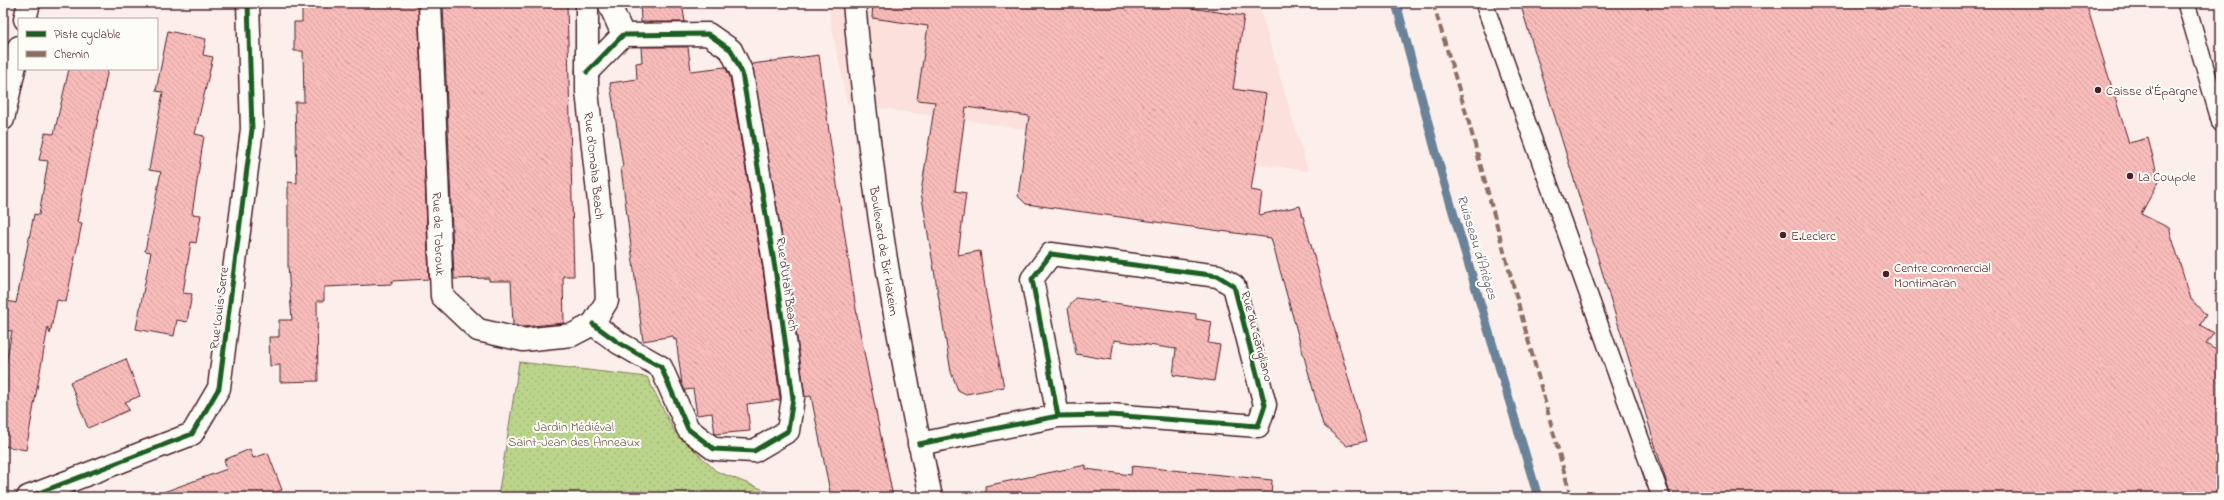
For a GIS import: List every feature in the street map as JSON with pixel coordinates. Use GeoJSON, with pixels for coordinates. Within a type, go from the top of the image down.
{"type":"FeatureCollection","features":[{"type":"Feature","properties":{"kind":"street"},"geometry":{"type":"LineString","coordinates":[[25,18],[29,3]]}},
{"type":"Feature","properties":{"kind":"street","name":"Rue Louis Serre"},"geometry":{"type":"LineString","coordinates":[[28,497],[192,434],[219,388],[252,129],[248,3]]}},
{"type":"Feature","properties":{"kind":"street","name":"Rue de Tobrouk"},"geometry":{"type":"LineString","coordinates":[[430,3],[442,296],[478,330],[523,340],[572,335],[593,324]]}},
{"type":"Feature","properties":{"kind":"street","name":"Rue d'Omaha Beach"},"geometry":{"type":"LineString","coordinates":[[587,3],[586,91],[605,258],[607,301],[593,324]]}},
{"type":"Feature","properties":{"kind":"street"},"geometry":{"type":"LineString","coordinates":[[587,72],[623,35],[609,3]]}},
{"type":"Feature","properties":{"kind":"street","name":"Boulevard de Bir Hakeim"},"geometry":{"type":"LineString","coordinates":[[854,3],[862,99],[888,274],[931,497]]}},
{"type":"Feature","properties":{"kind":"street","name":"Rue d'Utah Beach"},"geometry":{"type":"LineString","coordinates":[[593,324],[619,344],[661,367],[688,429],[714,449],[754,451],[788,430],[793,398],[775,268],[742,73],[731,50],[708,34],[623,35]]}},
{"type":"Feature","properties":{"kind":"street"},"geometry":{"type":"LineString","coordinates":[[3,119],[18,52]]}},
{"type":"Feature","properties":{"kind":"street","name":"Rue du Garigliano"},"geometry":{"type":"LineString","coordinates":[[920,444],[1058,416],[1110,415],[1258,426],[1265,405],[1234,286],[1218,276],[1051,254],[1032,279],[1058,416]]}},
{"type":"Feature","properties":{"kind":"lane"},"geometry":{"type":"LineString","coordinates":[[1484,3],[1661,497]]}},
{"type":"Feature","properties":{"kind":"lane"},"geometry":{"type":"LineString","coordinates":[[2186,3],[2221,123]]}},
{"type":"Feature","properties":{"kind":"shaded area"},"geometry":{"type":"Polygon","coordinates":[[[827,3],[1258,3],[1308,171],[847,103],[827,3]]]}},
{"type":"Feature","properties":{"kind":"green space","name":"Jardin Médiéval Saint-Jean des Anneaux"},"geometry":{"type":"Polygon","coordinates":[[[519,362],[647,377],[674,431],[716,471],[782,497],[498,497],[519,362]]]}},
{"type":"Feature","properties":{"kind":"building"},"geometry":{"type":"Polygon","coordinates":[[[356,3],[418,3],[429,279],[392,281],[392,284],[324,287],[324,301],[317,301],[318,381],[280,382],[280,365],[270,366],[269,337],[279,337],[279,320],[292,320],[288,266],[288,182],[297,183],[295,102],[304,102],[303,51],[294,51],[294,22],[302,22],[302,6],[356,5],[356,3]]]}},
{"type":"Feature","properties":{"kind":"building"},"geometry":{"type":"Polygon","coordinates":[[[443,3],[567,3],[574,276],[563,276],[564,323],[521,327],[513,325],[511,281],[489,281],[489,278],[454,279],[443,3]]]}},
{"type":"Feature","properties":{"kind":"building"},"geometry":{"type":"Polygon","coordinates":[[[640,3],[682,3],[685,22],[641,22],[640,3]]]}},
{"type":"Feature","properties":{"kind":"building"},"geometry":{"type":"Polygon","coordinates":[[[873,3],[1159,3],[1244,16],[1233,89],[1266,94],[1251,190],[1262,192],[1259,215],[1300,206],[1366,441],[1347,446],[1323,425],[1271,238],[1026,204],[1018,196],[1029,116],[966,107],[955,191],[966,193],[958,255],[980,251],[986,294],[1004,387],[966,394],[958,390],[951,372],[921,192],[935,102],[917,100],[928,26],[872,18],[873,3]]]}},
{"type":"Feature","properties":{"kind":"building","name":"Centre commercial Montimaran"},"geometry":{"type":"Polygon","coordinates":[[[1520,3],[2086,3],[2129,143],[2148,138],[2159,181],[2141,214],[2169,228],[2191,299],[2206,315],[2200,325],[2214,333],[2206,344],[2221,353],[2221,497],[1671,497],[1520,3]]]}},
{"type":"Feature","properties":{"kind":"building"},"geometry":{"type":"Polygon","coordinates":[[[168,31],[206,39],[203,55],[213,57],[195,134],[204,136],[192,214],[201,215],[196,243],[191,242],[183,293],[192,294],[187,322],[177,320],[174,336],[136,329],[151,252],[145,251],[161,172],[149,170],[163,92],[156,91],[168,31]]]}},
{"type":"Feature","properties":{"kind":"building"},"geometry":{"type":"Polygon","coordinates":[[[641,47],[688,47],[691,71],[725,67],[730,77],[763,270],[780,398],[780,400],[747,404],[750,431],[715,434],[712,413],[697,415],[693,389],[685,390],[682,384],[676,339],[674,340],[673,336],[643,341],[621,168],[623,167],[610,83],[637,79],[636,63],[642,62],[641,47]]]}},
{"type":"Feature","properties":{"kind":"building"},"geometry":{"type":"Polygon","coordinates":[[[819,55],[830,139],[858,322],[893,497],[831,497],[811,396],[805,397],[787,266],[752,64],[819,55]]]}},
{"type":"Feature","properties":{"kind":"building"},"geometry":{"type":"Polygon","coordinates":[[[69,70],[108,70],[77,222],[82,223],[66,302],[57,300],[50,334],[48,327],[26,450],[3,446],[3,378],[12,331],[3,330],[3,322],[7,301],[16,303],[34,214],[39,215],[48,161],[39,160],[45,133],[54,134],[69,70]]]}},
{"type":"Feature","properties":{"kind":"building"},"geometry":{"type":"Polygon","coordinates":[[[1076,298],[1196,314],[1196,319],[1212,322],[1208,343],[1220,345],[1214,381],[1173,375],[1176,349],[1114,340],[1111,360],[1076,354],[1068,308],[1076,298]]]}},
{"type":"Feature","properties":{"kind":"building"},"geometry":{"type":"Polygon","coordinates":[[[126,359],[140,396],[125,402],[129,410],[88,428],[70,382],[126,359]]]}},
{"type":"Feature","properties":{"kind":"building"},"geometry":{"type":"Polygon","coordinates":[[[250,449],[253,458],[268,453],[282,490],[263,497],[158,497],[158,494],[227,469],[224,460],[250,449]]]}},
{"type":"Feature","properties":{"kind":"building"},"geometry":{"type":"Polygon","coordinates":[[[1086,465],[1086,469],[1131,475],[1132,466],[1272,480],[1271,497],[986,497],[985,486],[1086,465]]]}},
{"type":"Feature","properties":{"kind":"waterway","name":"Ruisseau d'Arièges"},"geometry":{"type":"LineString","coordinates":[[1396,3],[1442,175],[1538,497]]}},
{"type":"Feature","properties":{"kind":"marked path"},"geometry":{"type":"LineString","coordinates":[[1433,3],[1469,123],[1571,497]]}},
{"type":"Feature","properties":{"kind":"cycle path"},"geometry":{"type":"LineString","coordinates":[[28,497],[192,434],[219,388],[252,129],[248,3]]}},
{"type":"Feature","properties":{"kind":"cycle path"},"geometry":{"type":"LineString","coordinates":[[587,72],[623,35],[708,34],[731,50],[742,73],[775,268],[793,398],[788,431],[754,451],[714,449],[688,429],[661,367],[619,343],[593,324]]}},
{"type":"Feature","properties":{"kind":"cycle path"},"geometry":{"type":"LineString","coordinates":[[919,444],[1058,416],[1032,279],[1051,254],[1218,276],[1234,286],[1265,405],[1258,426],[1110,415],[1058,416]]}},
{"type":"Feature","properties":{"kind":"place","name":"Caisse d'Épargne"},"geometry":{"type":"Point","coordinates":[2098,90]}},
{"type":"Feature","properties":{"kind":"place","name":"La Coupole"},"geometry":{"type":"Point","coordinates":[2130,176]}},
{"type":"Feature","properties":{"kind":"place","name":"E.Leclerc"},"geometry":{"type":"Point","coordinates":[1783,235]}},
{"type":"Feature","properties":{"kind":"place","name":"Centre commercial Montimaran"},"geometry":{"type":"Point","coordinates":[1886,274]}}]}
